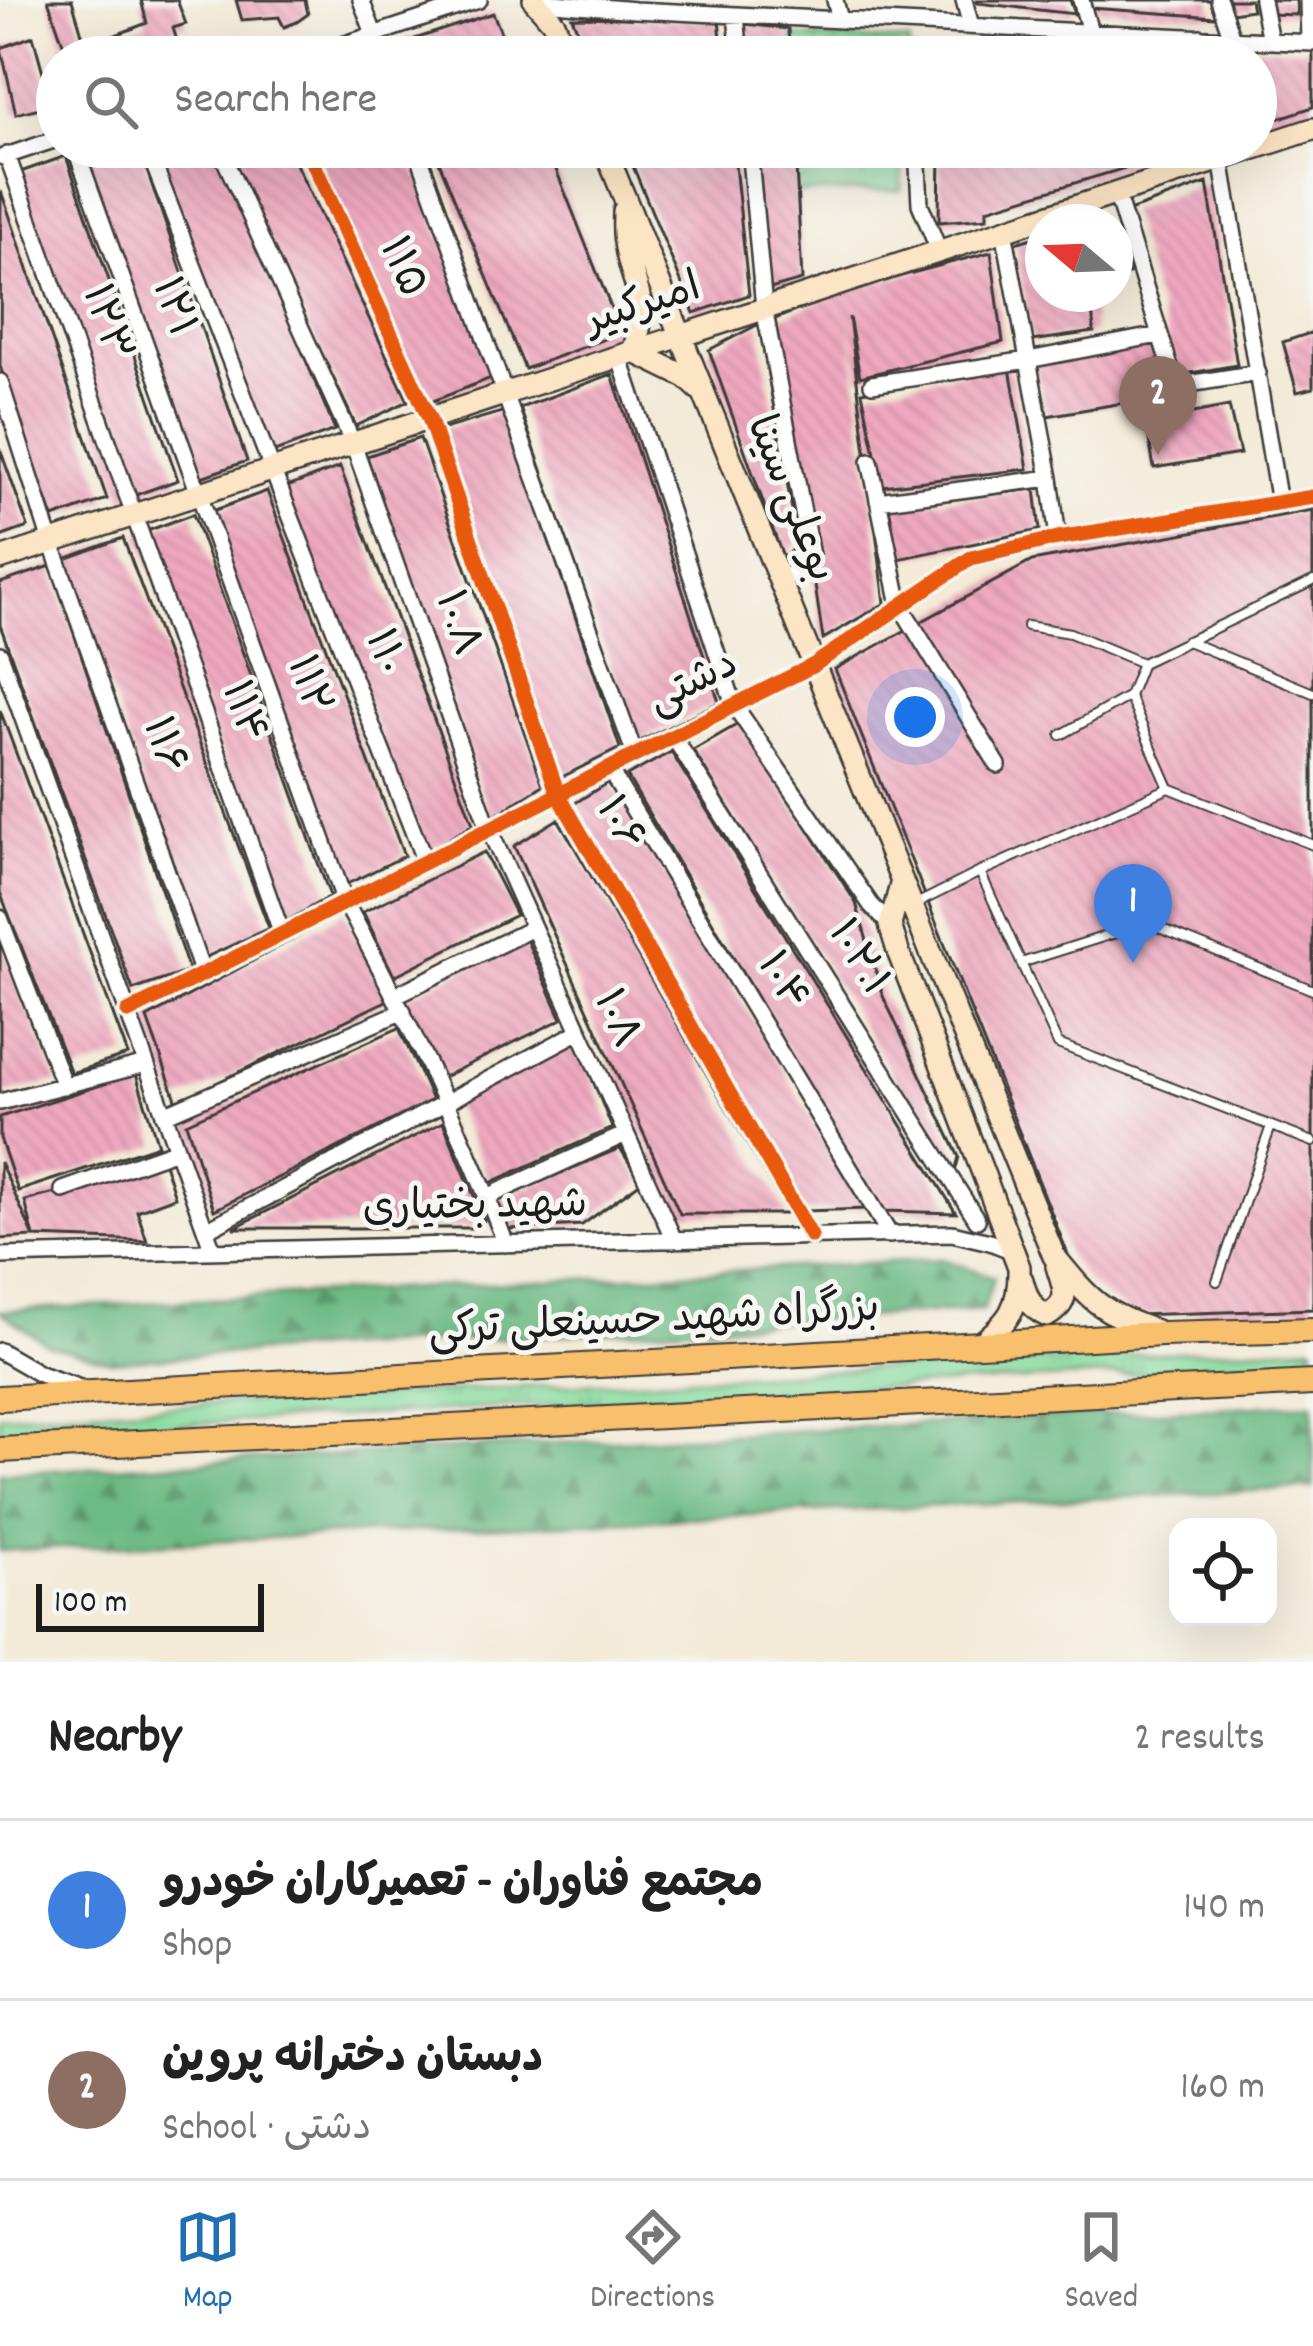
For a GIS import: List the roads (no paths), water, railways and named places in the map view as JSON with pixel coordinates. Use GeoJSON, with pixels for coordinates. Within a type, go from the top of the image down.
{"type":"FeatureCollection","features":[{"type":"Feature","properties":{"kind":"highway","name":"بزرگراه شهید حسینعلی ترکی"},"geometry":{"type":"LineString","coordinates":[[0,1398],[1162,1334],[1313,1330]]}},
{"type":"Feature","properties":{"kind":"highway"},"geometry":{"type":"LineString","coordinates":[[0,1450],[1313,1383]]}},
{"type":"Feature","properties":{"kind":"main road"},"geometry":{"type":"LineString","coordinates":[[533,1],[559,36]]}},
{"type":"Feature","properties":{"kind":"main road","name":"امیرکبیر"},"geometry":{"type":"LineString","coordinates":[[1277,138],[1313,129]]}},
{"type":"Feature","properties":{"kind":"main road","name":"بوعلی سینا"},"geometry":{"type":"LineString","coordinates":[[612,168],[1054,1256],[1086,1295],[1119,1319],[1162,1334]]}},
{"type":"Feature","properties":{"kind":"main road","name":"امیرکبیر"},"geometry":{"type":"LineString","coordinates":[[0,559],[1181,168]]}},
{"type":"Feature","properties":{"kind":"main road"},"geometry":{"type":"LineString","coordinates":[[623,194],[625,244],[643,307],[641,330],[626,354],[686,376],[704,394]]}},
{"type":"Feature","properties":{"kind":"main road"},"geometry":{"type":"LineString","coordinates":[[661,288],[701,318],[722,322]]}},
{"type":"Feature","properties":{"kind":"main road"},"geometry":{"type":"LineString","coordinates":[[902,881],[890,925],[898,951],[1026,1296],[1036,1312],[1047,1316],[1060,1308],[1065,1294],[1054,1256]]}},
{"type":"Feature","properties":{"kind":"main road"},"geometry":{"type":"LineString","coordinates":[[979,1345],[1004,1325],[1014,1306],[1019,1281],[1016,1259]]}},
{"type":"Feature","properties":{"kind":"street"},"geometry":{"type":"LineString","coordinates":[[361,0],[374,34]]}},
{"type":"Feature","properties":{"kind":"street"},"geometry":{"type":"LineString","coordinates":[[368,36],[479,0]]}},
{"type":"Feature","properties":{"kind":"street"},"geometry":{"type":"LineString","coordinates":[[835,0],[840,20]]}},
{"type":"Feature","properties":{"kind":"street"},"geometry":{"type":"LineString","coordinates":[[964,0],[971,26]]}},
{"type":"Feature","properties":{"kind":"street"},"geometry":{"type":"LineString","coordinates":[[1081,0],[1090,32]]}},
{"type":"Feature","properties":{"kind":"street"},"geometry":{"type":"LineString","coordinates":[[1219,0],[1231,36]]}},
{"type":"Feature","properties":{"kind":"street"},"geometry":{"type":"LineString","coordinates":[[1262,0],[1269,36]]}},
{"type":"Feature","properties":{"kind":"street"},"geometry":{"type":"LineString","coordinates":[[1277,40],[1311,42],[1308,0]]}},
{"type":"Feature","properties":{"kind":"street"},"geometry":{"type":"LineString","coordinates":[[533,1],[1179,36]]}},
{"type":"Feature","properties":{"kind":"street"},"geometry":{"type":"LineString","coordinates":[[4,156],[36,146]]}},
{"type":"Feature","properties":{"kind":"street","name":"۱۲۳"},"geometry":{"type":"LineString","coordinates":[[4,156],[132,516]]}},
{"type":"Feature","properties":{"kind":"street","name":"۱۲۱"},"geometry":{"type":"LineString","coordinates":[[83,168],[200,493]]}},
{"type":"Feature","properties":{"kind":"street","name":"۱۱۰"},"geometry":{"type":"LineString","coordinates":[[155,168],[425,862]]}},
{"type":"Feature","properties":{"kind":"street","name":"۱۰.۸"},"geometry":{"type":"LineString","coordinates":[[229,168],[353,443],[489,829]]}},
{"type":"Feature","properties":{"kind":"street","name":"۱۱۵"},"geometry":{"type":"LineString","coordinates":[[316,168],[429,418]]}},
{"type":"Feature","properties":{"kind":"street"},"geometry":{"type":"LineString","coordinates":[[424,168],[635,755]]}},
{"type":"Feature","properties":{"kind":"street"},"geometry":{"type":"LineString","coordinates":[[751,168],[764,308],[811,555],[780,584]]}},
{"type":"Feature","properties":{"kind":"street"},"geometry":{"type":"LineString","coordinates":[[918,168],[920,204],[939,251]]}},
{"type":"Feature","properties":{"kind":"street"},"geometry":{"type":"LineString","coordinates":[[1223,168],[1279,503]]}},
{"type":"Feature","properties":{"kind":"street"},"geometry":{"type":"LineString","coordinates":[[1116,193],[1176,386],[1258,373]]}},
{"type":"Feature","properties":{"kind":"street"},"geometry":{"type":"LineString","coordinates":[[1004,230],[1058,538]]}},
{"type":"Feature","properties":{"kind":"street"},"geometry":{"type":"LineString","coordinates":[[872,384],[1159,335]]}},
{"type":"Feature","properties":{"kind":"street"},"geometry":{"type":"LineString","coordinates":[[626,354],[734,705],[871,905],[890,925]]}},
{"type":"Feature","properties":{"kind":"street","name":"۱۱۶"},"geometry":{"type":"LineString","coordinates":[[0,382],[51,542],[203,974]]}},
{"type":"Feature","properties":{"kind":"street","name":"۱۰۶"},"geometry":{"type":"LineString","coordinates":[[429,418],[558,794],[811,1237]]}},
{"type":"Feature","properties":{"kind":"street"},"geometry":{"type":"LineString","coordinates":[[870,461],[900,605],[998,765]]}},
{"type":"Feature","properties":{"kind":"street"},"geometry":{"type":"LineString","coordinates":[[878,501],[1050,478]]}},
{"type":"Feature","properties":{"kind":"street","name":"۱۱۲"},"geometry":{"type":"LineString","coordinates":[[200,493],[345,902],[399,1003],[506,1244]]}},
{"type":"Feature","properties":{"kind":"street","name":"دشتی"},"geometry":{"type":"LineString","coordinates":[[128,1012],[814,665],[971,558],[1058,538],[1313,497]]}},
{"type":"Feature","properties":{"kind":"street","name":"۱۱۴"},"geometry":{"type":"LineString","coordinates":[[132,516],[282,934]]}},
{"type":"Feature","properties":{"kind":"street"},"geometry":{"type":"LineString","coordinates":[[0,654],[213,1251]]}},
{"type":"Feature","properties":{"kind":"street","name":"۱۰۲.۱"},"geometry":{"type":"LineString","coordinates":[[673,736],[977,1220]]}},
{"type":"Feature","properties":{"kind":"street","name":"۱۰۴"},"geometry":{"type":"LineString","coordinates":[[609,769],[890,1234]]}},
{"type":"Feature","properties":{"kind":"street","name":"۱۰۸"},"geometry":{"type":"LineString","coordinates":[[489,829],[674,1240]]}},
{"type":"Feature","properties":{"kind":"street"},"geometry":{"type":"LineString","coordinates":[[0,918],[64,1085]]}},
{"type":"Feature","properties":{"kind":"street"},"geometry":{"type":"LineString","coordinates":[[164,1115],[399,1003],[533,928]]}},
{"type":"Feature","properties":{"kind":"street"},"geometry":{"type":"LineString","coordinates":[[206,1230],[580,1031]]}},
{"type":"Feature","properties":{"kind":"street"},"geometry":{"type":"LineString","coordinates":[[0,1102],[146,1064]]}},
{"type":"Feature","properties":{"kind":"street"},"geometry":{"type":"LineString","coordinates":[[488,1197],[626,1134]]}},
{"type":"Feature","properties":{"kind":"street"},"geometry":{"type":"LineString","coordinates":[[63,1190],[177,1150]]}},
{"type":"Feature","properties":{"kind":"street"},"geometry":{"type":"LineString","coordinates":[[952,1233],[984,1213],[991,1194]]}},
{"type":"Feature","properties":{"kind":"street"},"geometry":{"type":"LineString","coordinates":[[952,1233],[991,1242],[1016,1259]]}},
{"type":"Feature","properties":{"kind":"street","name":"شهید بختیاری"},"geometry":{"type":"LineString","coordinates":[[0,1256],[952,1233]]}},
{"type":"Feature","properties":{"kind":"street"},"geometry":{"type":"LineString","coordinates":[[0,1351],[40,1374],[94,1393]]}},
{"type":"Feature","properties":{"kind":"lane"},"geometry":{"type":"LineString","coordinates":[[1061,735],[1129,696],[1142,663],[1313,581]]}},
{"type":"Feature","properties":{"kind":"lane"},"geometry":{"type":"LineString","coordinates":[[1027,626],[1070,633],[1142,663]]}},
{"type":"Feature","properties":{"kind":"lane"},"geometry":{"type":"LineString","coordinates":[[1185,640],[1313,693]]}},
{"type":"Feature","properties":{"kind":"lane"},"geometry":{"type":"LineString","coordinates":[[1129,696],[1169,788]]}},
{"type":"Feature","properties":{"kind":"lane"},"geometry":{"type":"LineString","coordinates":[[890,925],[912,906],[980,872],[1169,788],[1313,844]]}},
{"type":"Feature","properties":{"kind":"lane"},"geometry":{"type":"LineString","coordinates":[[980,872],[1058,1044],[1313,1142]]}},
{"type":"Feature","properties":{"kind":"lane"},"geometry":{"type":"LineString","coordinates":[[1021,963],[1147,922],[1313,990]]}},
{"type":"Feature","properties":{"kind":"lane"},"geometry":{"type":"LineString","coordinates":[[1217,1282],[1271,1126]]}},
{"type":"Feature","properties":{"kind":"place","name":"دبستان دخترانه پروین"},"geometry":{"type":"Point","coordinates":[1158,455]}},
{"type":"Feature","properties":{"kind":"place","name":"مجتمع فناوران - تعمیرکاران خودرو"},"geometry":{"type":"Point","coordinates":[1133,963]}}]}
